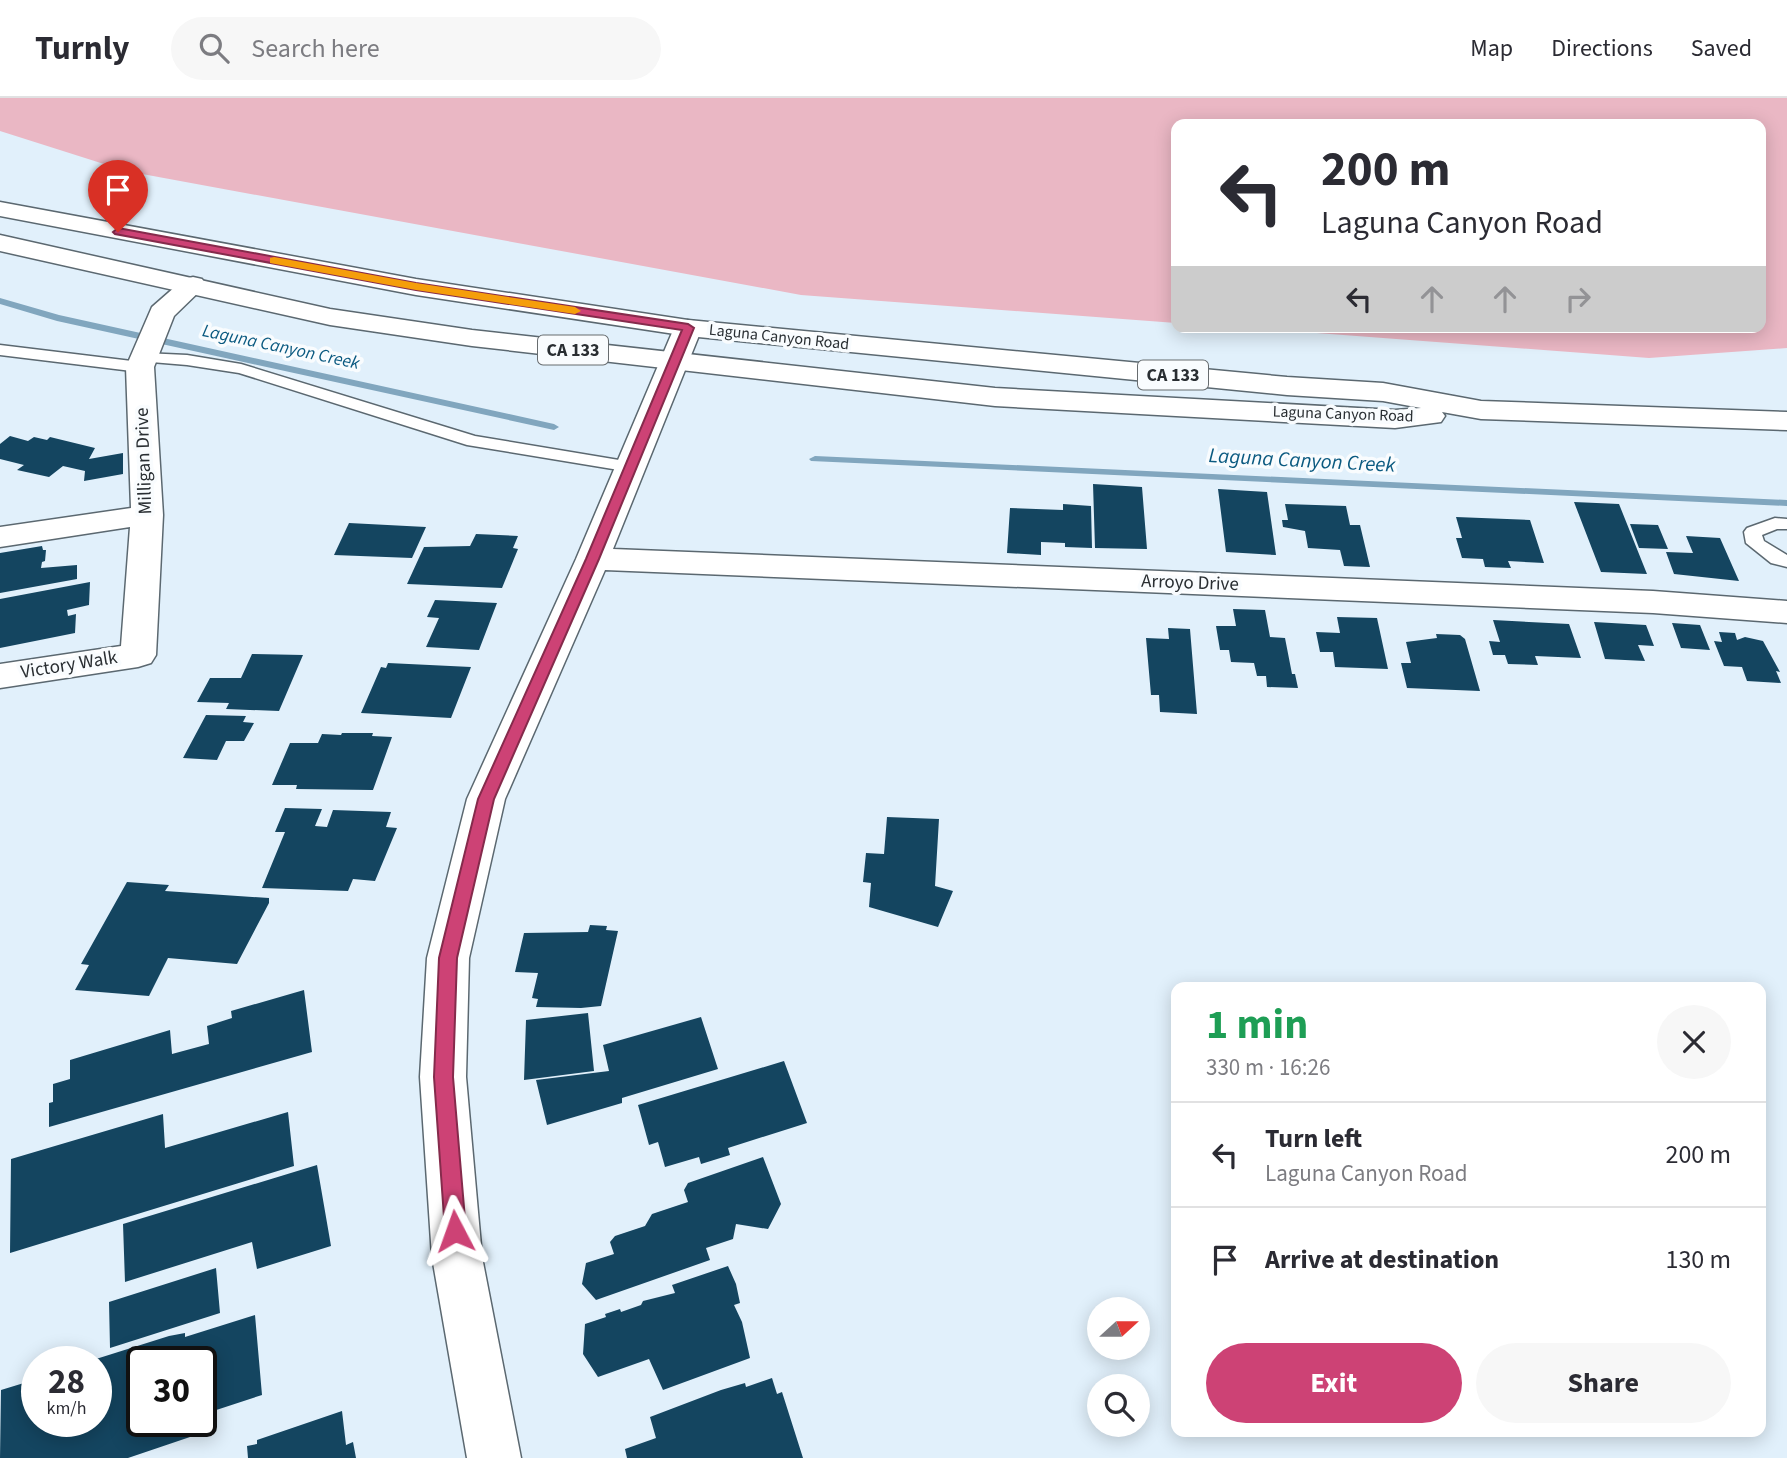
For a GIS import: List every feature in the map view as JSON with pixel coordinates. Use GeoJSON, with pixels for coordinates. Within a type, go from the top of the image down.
{"type":"FeatureCollection","features":[{"type":"Feature","properties":{"kind":"street","name":"Laguna Canyon Road"},"geometry":{"type":"LineString","coordinates":[[0,209],[416,287],[681,345],[1009,398],[1395,419],[1481,410],[1787,421]]}},
{"type":"Feature","properties":{"kind":"street","name":"Laguna Canyon Road"},"geometry":{"type":"LineString","coordinates":[[0,243],[330,317],[472,338],[681,345]]}},
{"type":"Feature","properties":{"kind":"street"},"geometry":{"type":"LineString","coordinates":[[147,350],[162,313],[192,285]]}},
{"type":"Feature","properties":{"kind":"street"},"geometry":{"type":"LineString","coordinates":[[494,1458],[457,1257],[443,1077],[448,958],[486,799],[593,559],[681,345]]}},
{"type":"Feature","properties":{"kind":"street","name":"Milligan Drive"},"geometry":{"type":"LineString","coordinates":[[138,654],[147,515],[147,350]]}},
{"type":"Feature","properties":{"kind":"street"},"geometry":{"type":"LineString","coordinates":[[0,537],[147,515]]}},
{"type":"Feature","properties":{"kind":"street","name":"Arroyo Drive"},"geometry":{"type":"LineString","coordinates":[[593,559],[1653,602],[1787,612]]}},
{"type":"Feature","properties":{"kind":"street","name":"Victory Walk"},"geometry":{"type":"LineString","coordinates":[[0,676],[138,654]]}},
{"type":"Feature","properties":{"kind":"lane"},"geometry":{"type":"LineString","coordinates":[[0,350],[147,350],[241,369],[473,441],[631,467]]}},
{"type":"Feature","properties":{"kind":"lane"},"geometry":{"type":"LineString","coordinates":[[1787,524],[1775,523],[1753,532],[1755,543],[1777,559],[1787,561]]}},
{"type":"Feature","properties":{"kind":"shaded area"},"geometry":{"type":"Polygon","coordinates":[[[0,98],[1787,98],[1787,348],[1649,358],[1318,333],[1766,333],[1766,119],[1171,119],[1171,323],[801,295],[126,171],[0,131],[0,98]]]}},
{"type":"Feature","properties":{"kind":"building"},"geometry":{"type":"Polygon","coordinates":[[[10,436],[28,441],[34,437],[47,440],[50,437],[95,448],[89,459],[123,453],[123,474],[84,481],[85,471],[63,466],[49,477],[17,470],[24,465],[0,459],[0,444],[10,436]]]}},
{"type":"Feature","properties":{"kind":"building"},"geometry":{"type":"Polygon","coordinates":[[[1093,484],[1142,487],[1147,549],[1095,548],[1093,484]]]}},
{"type":"Feature","properties":{"kind":"building"},"geometry":{"type":"Polygon","coordinates":[[[1218,489],[1267,492],[1276,555],[1226,552],[1218,489]]]}},
{"type":"Feature","properties":{"kind":"building"},"geometry":{"type":"Polygon","coordinates":[[[1574,502],[1619,504],[1647,574],[1601,572],[1574,502]]]}},
{"type":"Feature","properties":{"kind":"building"},"geometry":{"type":"Polygon","coordinates":[[[1063,504],[1091,506],[1092,548],[1065,547],[1065,543],[1041,542],[1041,555],[1007,553],[1010,508],[1063,510],[1063,504]]]}},
{"type":"Feature","properties":{"kind":"building"},"geometry":{"type":"Polygon","coordinates":[[[1285,504],[1346,506],[1350,525],[1360,525],[1370,567],[1344,566],[1340,550],[1308,548],[1305,531],[1283,527],[1282,520],[1288,520],[1285,504]]]}},
{"type":"Feature","properties":{"kind":"building"},"geometry":{"type":"Polygon","coordinates":[[[1456,517],[1530,520],[1544,563],[1508,561],[1511,568],[1485,567],[1483,559],[1462,558],[1456,538],[1462,538],[1456,517]]]}},
{"type":"Feature","properties":{"kind":"building"},"geometry":{"type":"Polygon","coordinates":[[[349,523],[426,527],[412,558],[334,555],[349,523]]]}},
{"type":"Feature","properties":{"kind":"building"},"geometry":{"type":"Polygon","coordinates":[[[1630,524],[1658,525],[1668,549],[1639,548],[1630,524]]]}},
{"type":"Feature","properties":{"kind":"building"},"geometry":{"type":"Polygon","coordinates":[[[476,534],[518,536],[513,548],[518,549],[502,588],[407,584],[424,547],[470,546],[476,534]]]}},
{"type":"Feature","properties":{"kind":"building"},"geometry":{"type":"Polygon","coordinates":[[[1686,536],[1720,538],[1739,581],[1674,574],[1666,552],[1693,553],[1686,536]]]}},
{"type":"Feature","properties":{"kind":"building"},"geometry":{"type":"Polygon","coordinates":[[[42,546],[43,550],[46,550],[41,568],[77,565],[77,579],[0,593],[0,553],[42,546]]]}},
{"type":"Feature","properties":{"kind":"building"},"geometry":{"type":"Polygon","coordinates":[[[90,582],[89,605],[67,610],[68,616],[76,614],[75,633],[0,648],[0,599],[90,582]]]}},
{"type":"Feature","properties":{"kind":"building"},"geometry":{"type":"Polygon","coordinates":[[[435,600],[497,603],[479,650],[426,647],[439,618],[427,617],[435,600]]]}},
{"type":"Feature","properties":{"kind":"building"},"geometry":{"type":"Polygon","coordinates":[[[1233,609],[1265,610],[1270,637],[1285,638],[1292,674],[1295,674],[1298,688],[1267,687],[1266,676],[1257,676],[1254,663],[1231,662],[1229,650],[1220,650],[1216,626],[1236,626],[1233,609]]]}},
{"type":"Feature","properties":{"kind":"building"},"geometry":{"type":"Polygon","coordinates":[[[1337,617],[1377,618],[1388,669],[1335,667],[1333,652],[1320,652],[1316,632],[1340,633],[1337,617]]]}},
{"type":"Feature","properties":{"kind":"building"},"geometry":{"type":"Polygon","coordinates":[[[1493,620],[1569,624],[1581,658],[1535,656],[1538,665],[1508,664],[1505,655],[1493,655],[1489,641],[1500,642],[1493,620]]]}},
{"type":"Feature","properties":{"kind":"building"},"geometry":{"type":"Polygon","coordinates":[[[1594,622],[1646,625],[1654,646],[1638,645],[1645,661],[1605,659],[1594,622]]]}},
{"type":"Feature","properties":{"kind":"building"},"geometry":{"type":"Polygon","coordinates":[[[1672,623],[1700,625],[1710,650],[1681,648],[1672,623]]]}},
{"type":"Feature","properties":{"kind":"building"},"geometry":{"type":"Polygon","coordinates":[[[1168,628],[1190,629],[1197,714],[1160,712],[1159,695],[1151,695],[1146,638],[1169,639],[1168,628]]]}},
{"type":"Feature","properties":{"kind":"building"},"geometry":{"type":"Polygon","coordinates":[[[1719,632],[1735,633],[1737,640],[1745,637],[1763,641],[1780,672],[1776,671],[1781,683],[1747,681],[1742,667],[1724,666],[1714,641],[1722,642],[1719,632]]]}},
{"type":"Feature","properties":{"kind":"building"},"geometry":{"type":"Polygon","coordinates":[[[1436,634],[1460,635],[1465,639],[1480,691],[1407,688],[1401,663],[1411,663],[1406,642],[1437,638],[1436,634]]]}},
{"type":"Feature","properties":{"kind":"building"},"geometry":{"type":"Polygon","coordinates":[[[252,654],[303,655],[279,711],[226,709],[229,703],[197,702],[210,678],[241,678],[252,654]]]}},
{"type":"Feature","properties":{"kind":"building"},"geometry":{"type":"Polygon","coordinates":[[[388,663],[471,667],[451,718],[361,713],[381,667],[386,668],[388,663]]]}},
{"type":"Feature","properties":{"kind":"building"},"geometry":{"type":"Polygon","coordinates":[[[206,715],[246,716],[243,722],[254,723],[244,741],[226,741],[217,760],[183,758],[206,715]]]}},
{"type":"Feature","properties":{"kind":"building"},"geometry":{"type":"Polygon","coordinates":[[[373,733],[372,736],[392,737],[373,790],[296,789],[297,785],[272,785],[290,743],[318,743],[322,734],[373,733]]]}},
{"type":"Feature","properties":{"kind":"building"},"geometry":{"type":"Polygon","coordinates":[[[285,808],[322,809],[315,826],[327,827],[333,810],[391,812],[386,827],[397,828],[375,881],[353,879],[348,891],[262,888],[285,832],[275,832],[285,808]]]}},
{"type":"Feature","properties":{"kind":"building"},"geometry":{"type":"Polygon","coordinates":[[[887,817],[939,819],[935,886],[953,891],[938,927],[869,907],[871,883],[863,882],[866,853],[884,854],[887,817]]]}},
{"type":"Feature","properties":{"kind":"building"},"geometry":{"type":"Polygon","coordinates":[[[127,882],[169,885],[165,891],[269,898],[269,903],[237,964],[168,958],[149,996],[75,990],[89,965],[81,964],[127,882]]]}},
{"type":"Feature","properties":{"kind":"building"},"geometry":{"type":"Polygon","coordinates":[[[590,925],[607,926],[606,930],[618,931],[601,1006],[536,1007],[538,999],[532,998],[538,973],[515,972],[524,933],[588,932],[590,925]]]}},
{"type":"Feature","properties":{"kind":"building"},"geometry":{"type":"Polygon","coordinates":[[[304,990],[312,1052],[49,1127],[49,1103],[53,1102],[53,1084],[70,1079],[70,1060],[170,1030],[172,1054],[209,1044],[207,1026],[232,1018],[231,1011],[304,990]]]}},
{"type":"Feature","properties":{"kind":"building"},"geometry":{"type":"Polygon","coordinates":[[[588,1013],[594,1071],[524,1080],[526,1020],[588,1013]]]}},
{"type":"Feature","properties":{"kind":"building"},"geometry":{"type":"Polygon","coordinates":[[[701,1017],[718,1069],[622,1098],[622,1103],[547,1125],[536,1080],[609,1071],[603,1045],[701,1017]]]}},
{"type":"Feature","properties":{"kind":"building"},"geometry":{"type":"Polygon","coordinates":[[[784,1061],[807,1123],[728,1148],[730,1155],[701,1164],[699,1157],[665,1167],[658,1142],[649,1145],[638,1105],[784,1061]]]}},
{"type":"Feature","properties":{"kind":"building"},"geometry":{"type":"Polygon","coordinates":[[[288,1112],[294,1166],[10,1253],[11,1159],[163,1114],[165,1148],[288,1112]]]}},
{"type":"Feature","properties":{"kind":"building"},"geometry":{"type":"Polygon","coordinates":[[[763,1157],[781,1204],[768,1229],[736,1224],[733,1239],[706,1248],[710,1260],[596,1300],[582,1284],[586,1263],[614,1254],[610,1242],[615,1236],[645,1226],[652,1214],[688,1202],[684,1190],[688,1183],[763,1157]]]}},
{"type":"Feature","properties":{"kind":"building"},"geometry":{"type":"Polygon","coordinates":[[[317,1165],[331,1246],[257,1269],[252,1242],[125,1282],[123,1224],[317,1165]]]}},
{"type":"Feature","properties":{"kind":"building"},"geometry":{"type":"Polygon","coordinates":[[[728,1266],[736,1284],[740,1303],[734,1305],[742,1322],[750,1358],[663,1390],[649,1359],[598,1377],[583,1354],[585,1324],[606,1317],[605,1314],[620,1309],[621,1312],[641,1305],[643,1301],[675,1293],[672,1285],[728,1266]]]}},
{"type":"Feature","properties":{"kind":"building"},"geometry":{"type":"Polygon","coordinates":[[[216,1268],[220,1313],[112,1347],[109,1302],[216,1268]]]}},
{"type":"Feature","properties":{"kind":"building"},"geometry":{"type":"Polygon","coordinates":[[[255,1315],[262,1395],[217,1410],[217,1346],[137,1346],[185,1333],[185,1337],[255,1315]]]}},
{"type":"Feature","properties":{"kind":"building"},"geometry":{"type":"Polygon","coordinates":[[[126,1350],[126,1437],[190,1437],[128,1458],[0,1458],[1,1390],[21,1384],[21,1437],[112,1437],[112,1354],[126,1350]]]}},
{"type":"Feature","properties":{"kind":"building"},"geometry":{"type":"Polygon","coordinates":[[[772,1378],[777,1394],[782,1392],[803,1458],[627,1458],[625,1449],[656,1438],[650,1417],[721,1390],[745,1383],[746,1387],[772,1378]]]}},
{"type":"Feature","properties":{"kind":"building"},"geometry":{"type":"Polygon","coordinates":[[[342,1411],[346,1445],[353,1442],[356,1458],[248,1458],[247,1446],[257,1444],[257,1440],[342,1411]]]}},
{"type":"Feature","properties":{"kind":"waterway","name":"Laguna Canyon Creek"},"geometry":{"type":"LineString","coordinates":[[0,301],[57,318],[554,427]]}},
{"type":"Feature","properties":{"kind":"waterway","name":"Laguna Canyon Creek"},"geometry":{"type":"LineString","coordinates":[[815,459],[1787,503]]}},
{"type":"Feature","properties":{"kind":"slow traffic"},"geometry":{"type":"LineString","coordinates":[[274,260],[416,287],[575,311]]}},
{"type":"Feature","properties":{"kind":"route"},"geometry":{"type":"LineString","coordinates":[[118,232],[416,287],[688,328],[593,559],[486,799],[448,958],[443,1077],[455,1231]]}}]}
